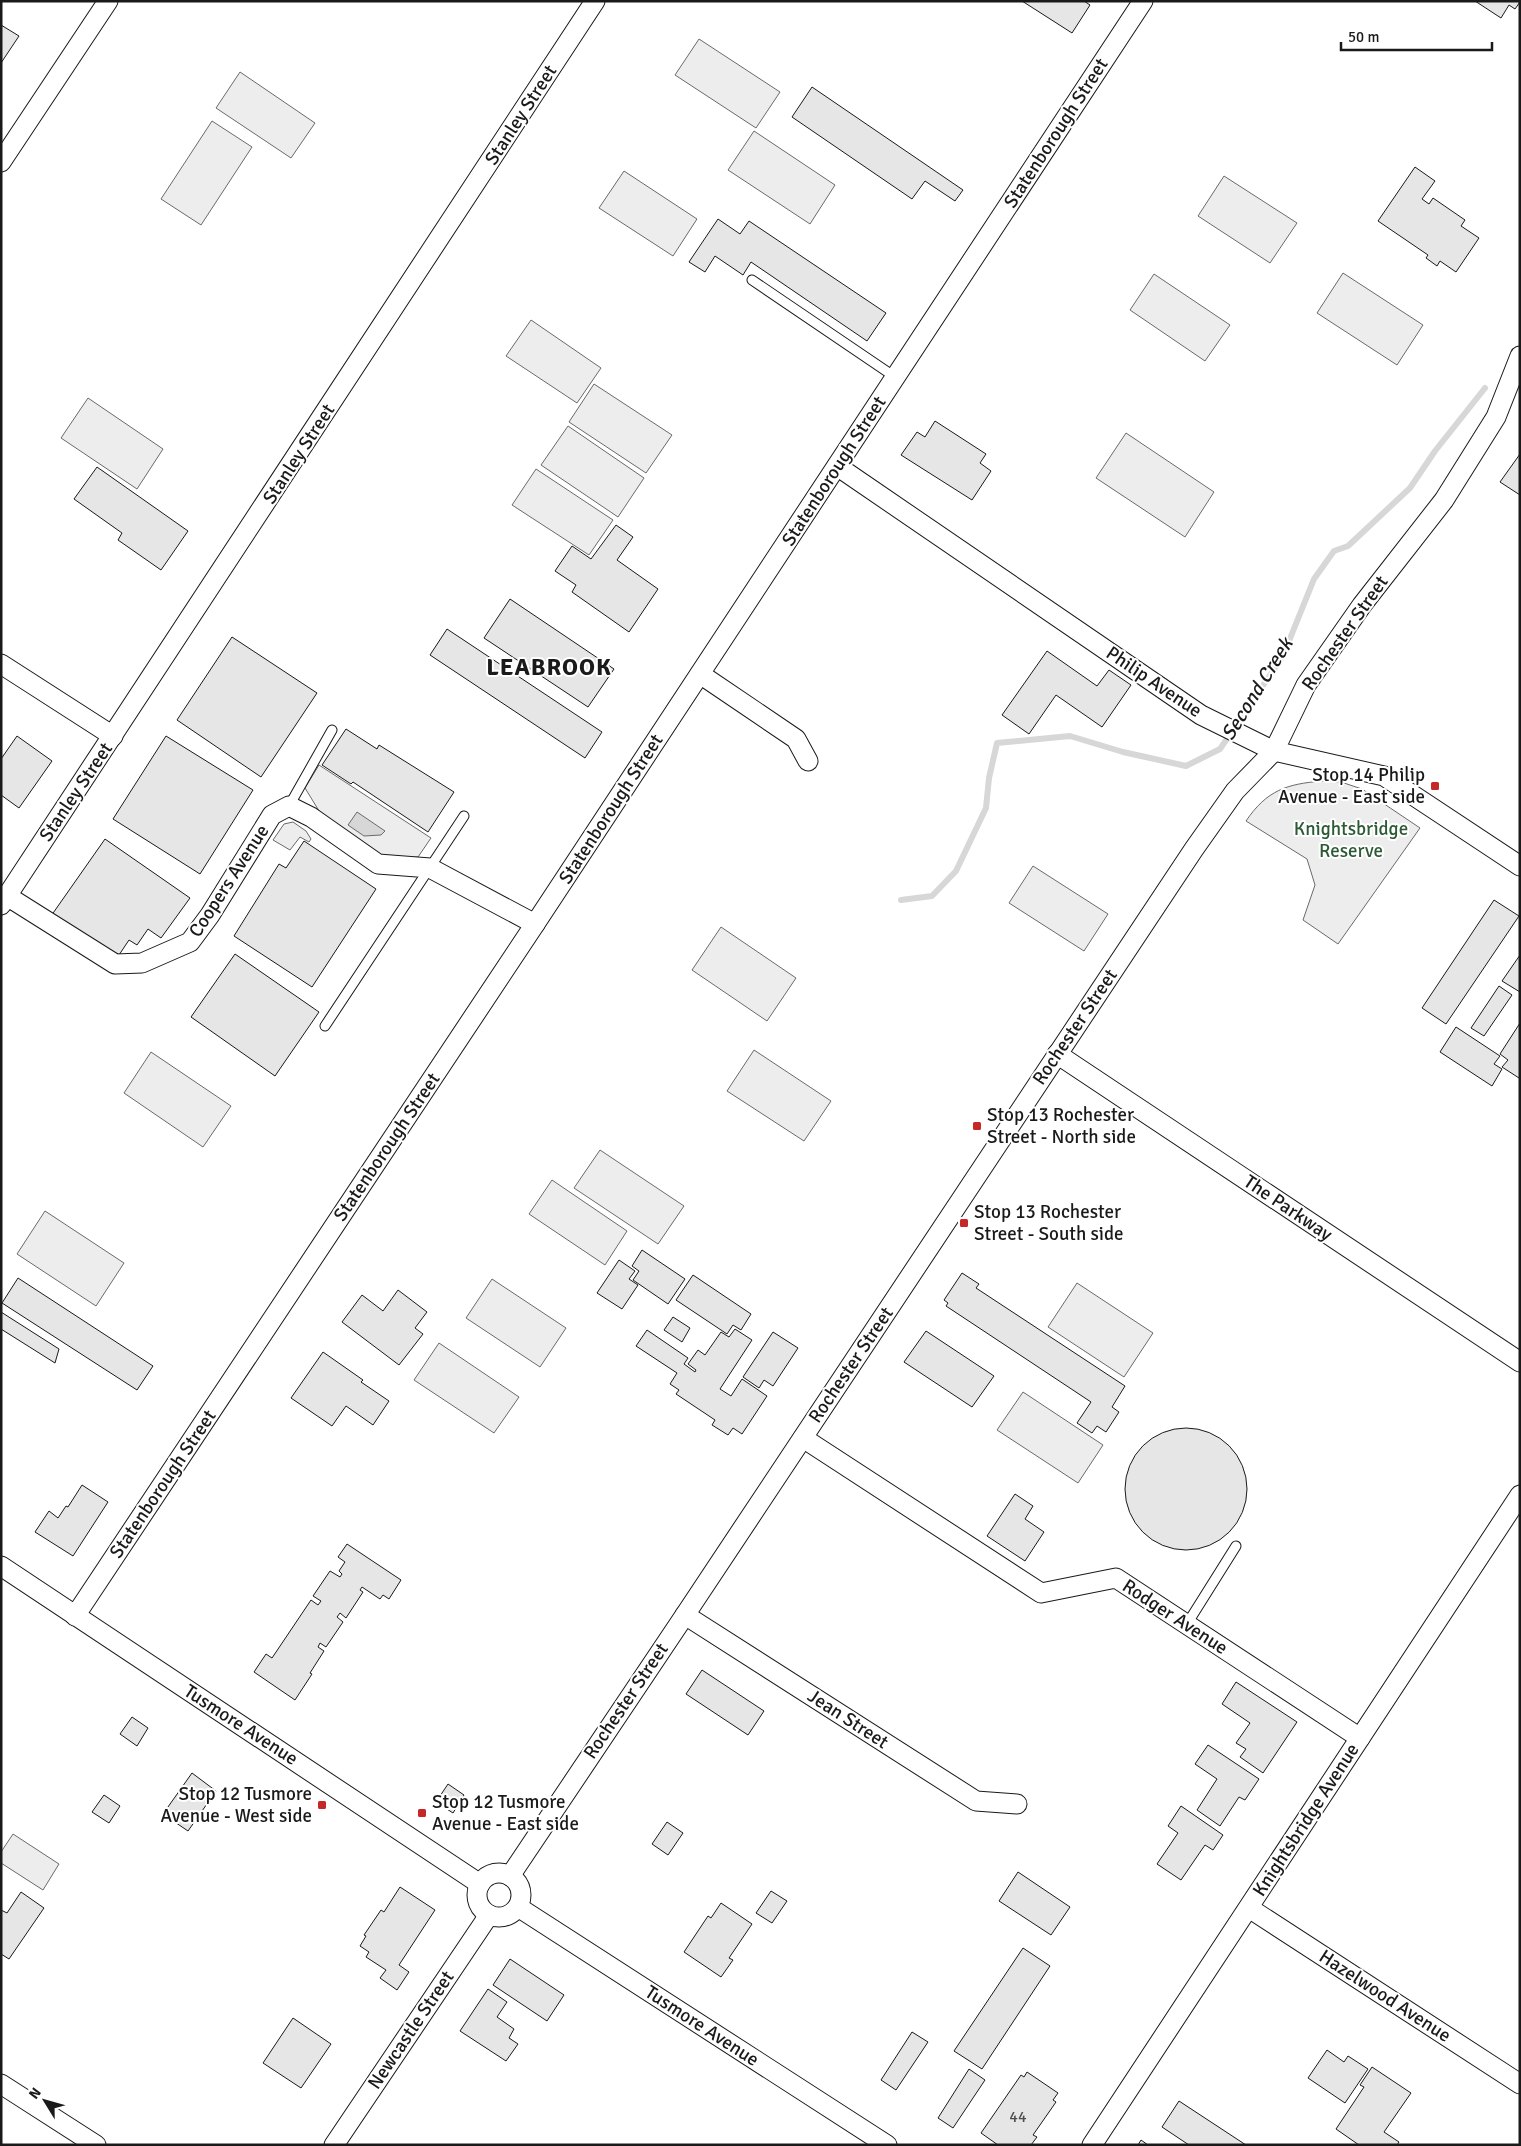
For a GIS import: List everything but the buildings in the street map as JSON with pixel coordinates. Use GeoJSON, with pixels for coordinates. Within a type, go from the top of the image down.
{"type":"FeatureCollection","features":[{"type":"Feature","properties":{"kind":"street"},"geometry":{"type":"LineString","coordinates":[[1,162],[108,1]]}},
{"type":"Feature","properties":{"kind":"street","name":"Stanley Street"},"geometry":{"type":"LineString","coordinates":[[4,900],[595,1]]}},
{"type":"Feature","properties":{"kind":"street","name":"Statenborough Street"},"geometry":{"type":"LineString","coordinates":[[75,1616],[535,924],[1143,1]]}},
{"type":"Feature","properties":{"kind":"street","name":"Rochester Street"},"geometry":{"type":"LineString","coordinates":[[510,1876],[1194,849],[1235,791],[1274,751],[1306,685],[1362,604],[1444,500],[1496,418],[1516,378],[1520,356]]}},
{"type":"Feature","properties":{"kind":"street","name":"Philip Avenue"},"geometry":{"type":"LineString","coordinates":[[837,466],[1201,715],[1274,751],[1384,776],[1520,866]]}},
{"type":"Feature","properties":{"kind":"street"},"geometry":{"type":"LineString","coordinates":[[1,664],[113,736]]}},
{"type":"Feature","properties":{"kind":"street"},"geometry":{"type":"LineString","coordinates":[[700,674],[796,739],[808,761]]}},
{"type":"Feature","properties":{"kind":"street"},"geometry":{"type":"LineString","coordinates":[[289,806],[310,817],[378,864],[430,868],[535,924]]}},
{"type":"Feature","properties":{"kind":"street","name":"Coopers Avenue"},"geometry":{"type":"LineString","coordinates":[[4,900],[115,964],[142,963],[190,942],[210,915],[272,815],[289,806]]}},
{"type":"Feature","properties":{"kind":"street","name":"The Parkway"},"geometry":{"type":"LineString","coordinates":[[1057,1054],[1520,1362]]}},
{"type":"Feature","properties":{"kind":"street","name":"Rodger Avenue"},"geometry":{"type":"LineString","coordinates":[[803,1438],[1041,1593],[1116,1578],[1360,1738]]}},
{"type":"Feature","properties":{"kind":"street","name":"Knightsbridge Avenue"},"geometry":{"type":"LineString","coordinates":[[1092,2145],[1520,1495]]}},
{"type":"Feature","properties":{"kind":"street","name":"Tusmore Avenue"},"geometry":{"type":"LineString","coordinates":[[1,1566],[480,1884]]}},
{"type":"Feature","properties":{"kind":"street","name":"Jean Street"},"geometry":{"type":"LineString","coordinates":[[685,1615],[976,1801],[1017,1804]]}},
{"type":"Feature","properties":{"kind":"street"},"geometry":{"type":"LineString","coordinates":[[503,1873],[510,1876],[516,1881],[520,1890],[521,1898],[518,1907],[505,1917],[489,1915],[479,1905],[477,1891],[480,1884],[490,1875],[503,1873]]}},
{"type":"Feature","properties":{"kind":"street","name":"Tusmore Avenue"},"geometry":{"type":"LineString","coordinates":[[518,1907],[887,2145]]}},
{"type":"Feature","properties":{"kind":"street","name":"Hazelwood Avenue"},"geometry":{"type":"LineString","coordinates":[[1249,1908],[1520,2084]]}},
{"type":"Feature","properties":{"kind":"street","name":"Newcastle Street"},"geometry":{"type":"LineString","coordinates":[[334,2145],[489,1915]]}},
{"type":"Feature","properties":{"kind":"street"},"geometry":{"type":"LineString","coordinates":[[1,2084],[96,2145]]}},
{"type":"Feature","properties":{"kind":"lane"},"geometry":{"type":"LineString","coordinates":[[752,280],[896,377]]}},
{"type":"Feature","properties":{"kind":"lane","name":"Coopers Avenue"},"geometry":{"type":"LineString","coordinates":[[289,806],[332,730]]}},
{"type":"Feature","properties":{"kind":"lane"},"geometry":{"type":"LineString","coordinates":[[325,1026],[464,816]]}},
{"type":"Feature","properties":{"kind":"lane"},"geometry":{"type":"LineString","coordinates":[[1187,1624],[1236,1546]]}},
{"type":"Feature","properties":{"kind":"green space"},"geometry":{"type":"Polygon","coordinates":[[[699,39],[780,92],[756,128],[675,75],[699,39]]]}},
{"type":"Feature","properties":{"kind":"green space"},"geometry":{"type":"Polygon","coordinates":[[[240,72],[315,123],[291,158],[216,108],[240,72]]]}},
{"type":"Feature","properties":{"kind":"green space"},"geometry":{"type":"Polygon","coordinates":[[[212,121],[252,147],[201,225],[161,199],[212,121]]]}},
{"type":"Feature","properties":{"kind":"green space"},"geometry":{"type":"Polygon","coordinates":[[[754,131],[835,185],[810,224],[728,170],[754,131]]]}},
{"type":"Feature","properties":{"kind":"green space"},"geometry":{"type":"Polygon","coordinates":[[[624,171],[697,219],[673,256],[599,208],[624,171]]]}},
{"type":"Feature","properties":{"kind":"green space"},"geometry":{"type":"Polygon","coordinates":[[[1224,176],[1297,223],[1270,263],[1198,216],[1224,176]]]}},
{"type":"Feature","properties":{"kind":"green space"},"geometry":{"type":"Polygon","coordinates":[[[1343,273],[1423,325],[1397,365],[1317,313],[1343,273]]]}},
{"type":"Feature","properties":{"kind":"green space"},"geometry":{"type":"Polygon","coordinates":[[[1154,274],[1230,325],[1205,361],[1130,310],[1154,274]]]}},
{"type":"Feature","properties":{"kind":"green space"},"geometry":{"type":"Polygon","coordinates":[[[531,320],[601,368],[577,403],[506,356],[531,320]]]}},
{"type":"Feature","properties":{"kind":"green space"},"geometry":{"type":"Polygon","coordinates":[[[594,384],[672,435],[646,473],[569,422],[594,384]]]}},
{"type":"Feature","properties":{"kind":"green space"},"geometry":{"type":"Polygon","coordinates":[[[88,398],[163,449],[137,489],[61,438],[88,398]]]}},
{"type":"Feature","properties":{"kind":"green space"},"geometry":{"type":"Polygon","coordinates":[[[568,426],[644,478],[618,517],[541,465],[568,426]]]}},
{"type":"Feature","properties":{"kind":"green space"},"geometry":{"type":"Polygon","coordinates":[[[1126,433],[1214,492],[1185,537],[1096,478],[1126,433]]]}},
{"type":"Feature","properties":{"kind":"green space"},"geometry":{"type":"Polygon","coordinates":[[[536,469],[613,520],[589,555],[512,505],[536,469]]]}},
{"type":"Feature","properties":{"kind":"green space"},"geometry":{"type":"Polygon","coordinates":[[[319,765],[431,838],[418,857],[381,856],[324,819],[305,788],[319,765]]]}},
{"type":"Feature","properties":{"kind":"green space","name":"Knightsbridge Reserve"},"geometry":{"type":"Polygon","coordinates":[[[1322,781],[1341,782],[1362,789],[1420,828],[1338,944],[1303,920],[1315,885],[1307,859],[1246,821],[1262,802],[1279,791],[1298,784],[1322,781]]]}},
{"type":"Feature","properties":{"kind":"green space"},"geometry":{"type":"Polygon","coordinates":[[[293,822],[306,831],[311,839],[309,842],[300,837],[290,850],[273,840],[284,824],[293,822]]]}},
{"type":"Feature","properties":{"kind":"green space"},"geometry":{"type":"Polygon","coordinates":[[[1033,866],[1108,914],[1084,951],[1009,903],[1033,866]]]}},
{"type":"Feature","properties":{"kind":"green space"},"geometry":{"type":"Polygon","coordinates":[[[721,927],[796,978],[767,1021],[692,970],[721,927]]]}},
{"type":"Feature","properties":{"kind":"green space"},"geometry":{"type":"Polygon","coordinates":[[[754,1050],[831,1101],[804,1141],[727,1091],[754,1050]]]}},
{"type":"Feature","properties":{"kind":"green space"},"geometry":{"type":"Polygon","coordinates":[[[151,1052],[231,1106],[203,1147],[124,1093],[151,1052]]]}},
{"type":"Feature","properties":{"kind":"green space"},"geometry":{"type":"Polygon","coordinates":[[[600,1150],[684,1206],[658,1244],[574,1188],[600,1150]]]}},
{"type":"Feature","properties":{"kind":"green space"},"geometry":{"type":"Polygon","coordinates":[[[552,1180],[627,1231],[605,1265],[529,1214],[552,1180]]]}},
{"type":"Feature","properties":{"kind":"green space"},"geometry":{"type":"Polygon","coordinates":[[[45,1211],[124,1263],[96,1306],[17,1254],[45,1211]]]}},
{"type":"Feature","properties":{"kind":"green space"},"geometry":{"type":"Polygon","coordinates":[[[492,1279],[566,1328],[540,1367],[466,1318],[492,1279]]]}},
{"type":"Feature","properties":{"kind":"green space"},"geometry":{"type":"Polygon","coordinates":[[[1077,1283],[1153,1333],[1124,1377],[1048,1327],[1077,1283]]]}},
{"type":"Feature","properties":{"kind":"green space"},"geometry":{"type":"Polygon","coordinates":[[[439,1343],[519,1397],[494,1433],[414,1380],[439,1343]]]}},
{"type":"Feature","properties":{"kind":"green space"},"geometry":{"type":"Polygon","coordinates":[[[1023,1392],[1103,1445],[1078,1483],[997,1430],[1023,1392]]]}},
{"type":"Feature","properties":{"kind":"green space"},"geometry":{"type":"Polygon","coordinates":[[[13,1834],[59,1864],[43,1890],[1,1863],[1,1852],[13,1834]]]}},
{"type":"Feature","properties":{"kind":"shaded area"},"geometry":{"type":"Polygon","coordinates":[[[357,812],[385,831],[381,835],[364,836],[348,825],[357,812]]]}},
{"type":"Feature","properties":{"kind":"waterway","name":"Second Creek"},"geometry":{"type":"LineString","coordinates":[[901,900],[932,896],[956,871],[986,808],[989,778],[997,743],[1070,736],[1123,752],[1186,766],[1220,749],[1283,656],[1314,579],[1334,551],[1348,546],[1410,488],[1435,451],[1485,388]]}},
{"type":"Feature","properties":{"kind":"place","name":"Stop 14 Philip Avenue - East side"},"geometry":{"type":"Point","coordinates":[1435,786]}},
{"type":"Feature","properties":{"kind":"place","name":"Stop 13 Rochester Street - North side"},"geometry":{"type":"Point","coordinates":[977,1126]}},
{"type":"Feature","properties":{"kind":"place","name":"Stop 13 Rochester Street - South side"},"geometry":{"type":"Point","coordinates":[964,1223]}},
{"type":"Feature","properties":{"kind":"place","name":"Stop 12 Tusmore Avenue - West side"},"geometry":{"type":"Point","coordinates":[322,1805]}},
{"type":"Feature","properties":{"kind":"place","name":"Stop 12 Tusmore Avenue - East side"},"geometry":{"type":"Point","coordinates":[422,1813]}},
{"type":"Feature","properties":{"kind":"district","name":"LEABROOK"},"geometry":{"type":"Point","coordinates":[549,667]}}]}
